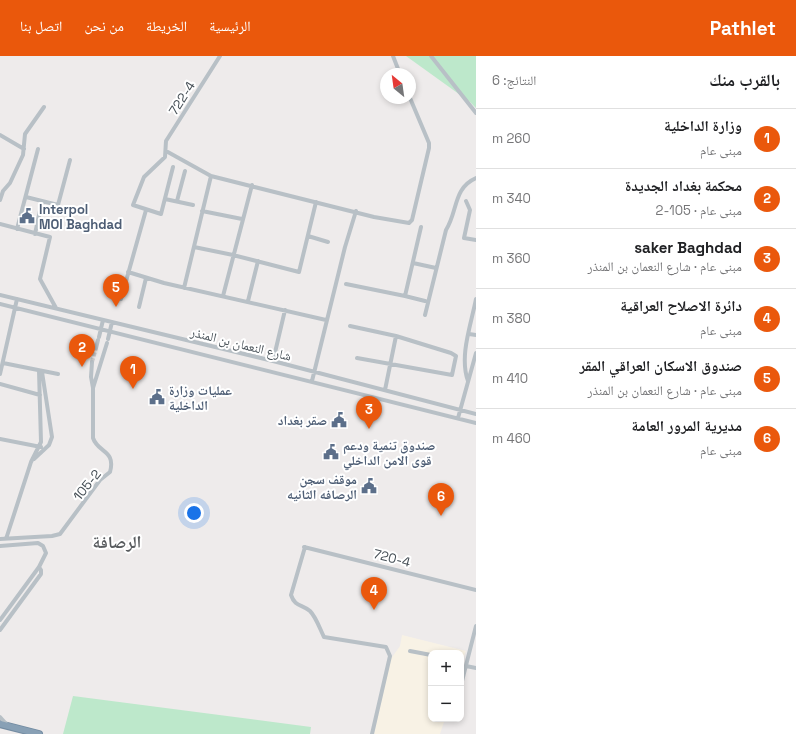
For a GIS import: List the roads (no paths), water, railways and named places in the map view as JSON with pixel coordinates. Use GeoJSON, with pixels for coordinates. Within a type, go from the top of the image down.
{"type":"FeatureCollection","features":[{"type":"Feature","properties":{"kind":"highway"},"geometry":{"type":"LineString","coordinates":[[0,724],[39,734]]}},
{"type":"Feature","properties":{"kind":"street","name":"722-4"},"geometry":{"type":"LineString","coordinates":[[146,210],[133,205],[144,177],[165,157],[166,142],[220,56]]}},
{"type":"Feature","properties":{"kind":"street"},"geometry":{"type":"LineString","coordinates":[[393,56],[398,68]]}},
{"type":"Feature","properties":{"kind":"street"},"geometry":{"type":"LineString","coordinates":[[431,56],[476,113]]}},
{"type":"Feature","properties":{"kind":"street"},"geometry":{"type":"LineString","coordinates":[[166,151],[211,176],[409,223],[412,220],[429,143],[413,104]]}},
{"type":"Feature","properties":{"kind":"street"},"geometry":{"type":"LineString","coordinates":[[0,200],[3,191],[10,183],[18,168],[24,149],[25,134],[44,108]]}},
{"type":"Feature","properties":{"kind":"street"},"geometry":{"type":"LineString","coordinates":[[0,135],[24,149]]}},
{"type":"Feature","properties":{"kind":"street"},"geometry":{"type":"LineString","coordinates":[[18,229],[38,149]]}},
{"type":"Feature","properties":{"kind":"street"},"geometry":{"type":"LineString","coordinates":[[26,197],[58,206],[70,160]]}},
{"type":"Feature","properties":{"kind":"street"},"geometry":{"type":"LineString","coordinates":[[121,299],[146,210],[160,214],[173,166]]}},
{"type":"Feature","properties":{"kind":"street"},"geometry":{"type":"LineString","coordinates":[[177,202],[185,171]]}},
{"type":"Feature","properties":{"kind":"street"},"geometry":{"type":"LineString","coordinates":[[184,288],[211,176]]}},
{"type":"Feature","properties":{"kind":"street"},"geometry":{"type":"LineString","coordinates":[[425,315],[446,230],[451,223],[459,192],[465,185],[476,178]]}},
{"type":"Feature","properties":{"kind":"street"},"geometry":{"type":"LineString","coordinates":[[223,296],[252,185]]}},
{"type":"Feature","properties":{"kind":"street"},"geometry":{"type":"LineString","coordinates":[[165,199],[193,205]]}},
{"type":"Feature","properties":{"kind":"street"},"geometry":{"type":"LineString","coordinates":[[35,234],[42,201]]}},
{"type":"Feature","properties":{"kind":"street"},"geometry":{"type":"LineString","coordinates":[[466,201],[470,210],[464,238],[476,240]]}},
{"type":"Feature","properties":{"kind":"street"},"geometry":{"type":"LineString","coordinates":[[194,247],[233,255],[299,272],[316,202]]}},
{"type":"Feature","properties":{"kind":"street"},"geometry":{"type":"LineString","coordinates":[[202,211],[242,219]]}},
{"type":"Feature","properties":{"kind":"street"},"geometry":{"type":"LineString","coordinates":[[312,381],[326,320],[356,211]]}},
{"type":"Feature","properties":{"kind":"street"},"geometry":{"type":"LineString","coordinates":[[0,224],[50,237],[40,279],[56,308]]}},
{"type":"Feature","properties":{"kind":"street"},"geometry":{"type":"LineString","coordinates":[[405,296],[421,227]]}},
{"type":"Feature","properties":{"kind":"street"},"geometry":{"type":"LineString","coordinates":[[308,236],[328,242]]}},
{"type":"Feature","properties":{"kind":"street"},"geometry":{"type":"LineString","coordinates":[[248,301],[258,261]]}},
{"type":"Feature","properties":{"kind":"street"},"geometry":{"type":"LineString","coordinates":[[413,263],[436,268]]}},
{"type":"Feature","properties":{"kind":"street"},"geometry":{"type":"LineString","coordinates":[[128,272],[184,288],[248,301],[326,320]]}},
{"type":"Feature","properties":{"kind":"street"},"geometry":{"type":"LineString","coordinates":[[139,307],[146,278]]}},
{"type":"Feature","properties":{"kind":"street"},"geometry":{"type":"LineString","coordinates":[[346,284],[425,301]]}},
{"type":"Feature","properties":{"kind":"street","name":"شارع النعمان بن المنذر"},"geometry":{"type":"LineString","coordinates":[[0,295],[273,361],[476,414]]}},
{"type":"Feature","properties":{"kind":"street"},"geometry":{"type":"LineString","coordinates":[[0,374],[17,299]]}},
{"type":"Feature","properties":{"kind":"street"},"geometry":{"type":"LineString","coordinates":[[468,381],[464,371],[476,299]]}},
{"type":"Feature","properties":{"kind":"street","name":"شارع النعمان بن المنذر"},"geometry":{"type":"LineString","coordinates":[[0,304],[476,423]]}},
{"type":"Feature","properties":{"kind":"street"},"geometry":{"type":"LineString","coordinates":[[273,361],[285,310]]}},
{"type":"Feature","properties":{"kind":"street"},"geometry":{"type":"LineString","coordinates":[[96,348],[103,320]]}},
{"type":"Feature","properties":{"kind":"street","name":"105-2"},"geometry":{"type":"LineString","coordinates":[[93,388],[112,322]]}},
{"type":"Feature","properties":{"kind":"street"},"geometry":{"type":"LineString","coordinates":[[350,326],[396,336],[451,353],[456,356],[452,375],[356,358]]}},
{"type":"Feature","properties":{"kind":"street"},"geometry":{"type":"LineString","coordinates":[[469,334],[476,335]]}},
{"type":"Feature","properties":{"kind":"street"},"geometry":{"type":"LineString","coordinates":[[384,390],[396,336]]}},
{"type":"Feature","properties":{"kind":"street"},"geometry":{"type":"LineString","coordinates":[[180,348],[185,345],[183,340]]}},
{"type":"Feature","properties":{"kind":"street"},"geometry":{"type":"LineString","coordinates":[[458,418],[476,353]]}},
{"type":"Feature","properties":{"kind":"street","name":"105-2"},"geometry":{"type":"LineString","coordinates":[[0,539],[52,536],[60,534],[100,480],[110,472],[112,461],[109,455],[94,440],[93,388],[90,373],[92,362]]}},
{"type":"Feature","properties":{"kind":"street"},"geometry":{"type":"LineString","coordinates":[[3,363],[58,374]]}},
{"type":"Feature","properties":{"kind":"street"},"geometry":{"type":"LineString","coordinates":[[6,539],[30,466],[42,436],[40,395],[41,371]]}},
{"type":"Feature","properties":{"kind":"street"},"geometry":{"type":"LineString","coordinates":[[30,466],[50,443],[52,436],[41,371]]}},
{"type":"Feature","properties":{"kind":"street"},"geometry":{"type":"LineString","coordinates":[[90,373],[98,374]]}},
{"type":"Feature","properties":{"kind":"street"},"geometry":{"type":"LineString","coordinates":[[0,384],[40,395]]}},
{"type":"Feature","properties":{"kind":"street"},"geometry":{"type":"LineString","coordinates":[[406,405],[408,396]]}},
{"type":"Feature","properties":{"kind":"street"},"geometry":{"type":"LineString","coordinates":[[0,439],[46,448]]}},
{"type":"Feature","properties":{"kind":"street"},"geometry":{"type":"LineString","coordinates":[[0,546],[40,543],[45,547],[46,553],[39,567],[0,620]]}},
{"type":"Feature","properties":{"kind":"street","name":"720-4"},"geometry":{"type":"LineString","coordinates":[[372,734],[390,656],[389,651],[386,647],[324,637],[313,614],[308,609],[297,605],[293,601],[291,595],[304,547],[476,590]]}},
{"type":"Feature","properties":{"kind":"street"},"geometry":{"type":"LineString","coordinates":[[1,627],[41,574],[39,567]]}},
{"type":"Feature","properties":{"kind":"street"},"geometry":{"type":"LineString","coordinates":[[464,672],[476,626]]}},
{"type":"Feature","properties":{"kind":"street"},"geometry":{"type":"LineString","coordinates":[[410,651],[428,654]]}},
{"type":"Feature","properties":{"kind":"street"},"geometry":{"type":"LineString","coordinates":[[466,664],[476,668]]}},
{"type":"Feature","properties":{"kind":"street"},"geometry":{"type":"LineString","coordinates":[[0,717],[8,726]]}},
{"type":"Feature","properties":{"kind":"tunnel"},"geometry":{"type":"LineString","coordinates":[[92,362],[96,348]]}},
{"type":"Feature","properties":{"kind":"place","name":"Interpol MOI Baghdad"},"geometry":{"type":"Point","coordinates":[27,216]}},
{"type":"Feature","properties":{"kind":"place","name":"صندوق الاسكان العراقي المقر"},"geometry":{"type":"Point","coordinates":[116,307]}},
{"type":"Feature","properties":{"kind":"place","name":"محكمة بغداد الجديدة"},"geometry":{"type":"Point","coordinates":[82,367]}},
{"type":"Feature","properties":{"kind":"place","name":"وزارة الداخلية"},"geometry":{"type":"Point","coordinates":[133,389]}},
{"type":"Feature","properties":{"kind":"place","name":"عمليات وزارة الداخلية"},"geometry":{"type":"Point","coordinates":[157,397]}},
{"type":"Feature","properties":{"kind":"place","name":"صقر بغداد"},"geometry":{"type":"Point","coordinates":[339,420]}},
{"type":"Feature","properties":{"kind":"place","name":"saker Baghdad"},"geometry":{"type":"Point","coordinates":[369,429]}},
{"type":"Feature","properties":{"kind":"place","name":"صندوق تنمية ودعم قوى الامن الداخلي"},"geometry":{"type":"Point","coordinates":[331,452]}},
{"type":"Feature","properties":{"kind":"place","name":"موقف سجن الرصافه الثانيه"},"geometry":{"type":"Point","coordinates":[369,486]}},
{"type":"Feature","properties":{"kind":"place","name":"مديرية المرور العامة"},"geometry":{"type":"Point","coordinates":[441,516]}},
{"type":"Feature","properties":{"kind":"place","name":"دائرة الاصلاح العراقية"},"geometry":{"type":"Point","coordinates":[374,610]}},
{"type":"Feature","properties":{"kind":"district","name":"الرصافة"},"geometry":{"type":"Point","coordinates":[117,542]}}]}
